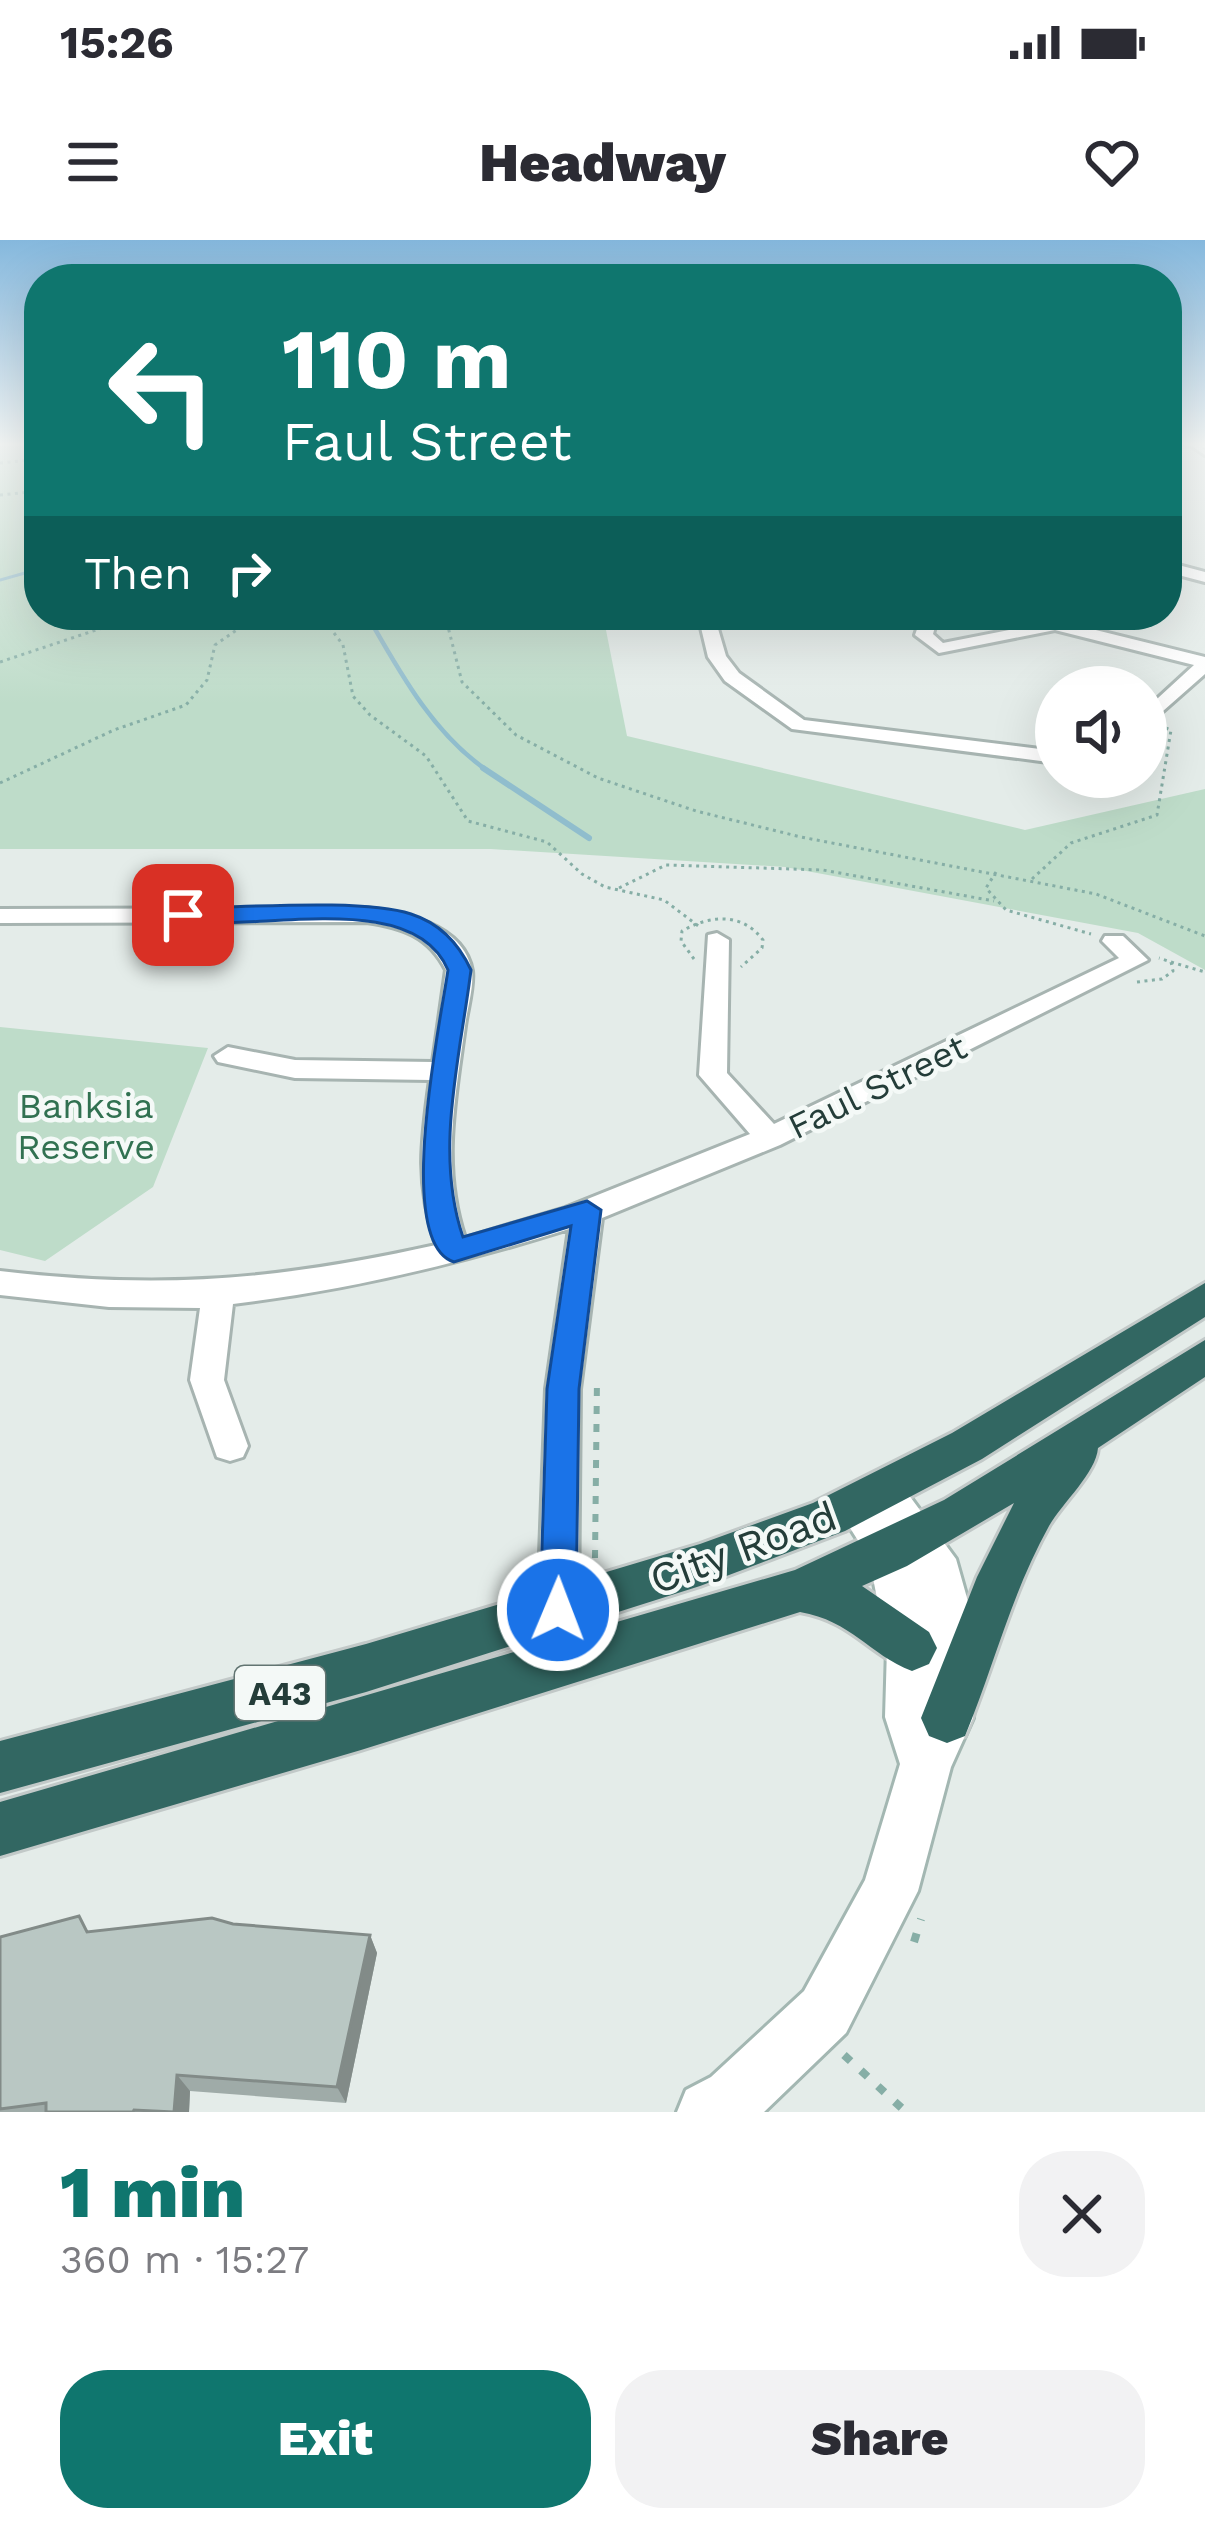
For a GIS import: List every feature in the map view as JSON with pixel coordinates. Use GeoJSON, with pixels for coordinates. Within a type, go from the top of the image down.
{"type":"FeatureCollection","features":[{"type":"Feature","properties":{"kind":"highway","name":"City Road"},"geometry":{"type":"LineString","coordinates":[[0,1767],[171,1724],[700,1565],[870,1498],[967,1447],[1205,1298]]}},
{"type":"Feature","properties":{"kind":"highway","name":"City Road"},"geometry":{"type":"LineString","coordinates":[[0,1829],[426,1706],[800,1590],[904,1544],[1205,1356]]}},
{"type":"Feature","properties":{"kind":"highway"},"geometry":{"type":"LineString","coordinates":[[936,1741],[1018,1535],[1053,1478],[1109,1418]]}},
{"type":"Feature","properties":{"kind":"highway"},"geometry":{"type":"LineString","coordinates":[[800,1590],[839,1595],[862,1606],[912,1648]]}},
{"type":"Feature","properties":{"kind":"main road"},"geometry":{"type":"LineString","coordinates":[[708,2112],[733,2099],[825,2012],[890,1891],[936,1741],[954,1637],[950,1609],[933,1559],[904,1544],[870,1498]]}},
{"type":"Feature","properties":{"kind":"main road"},"geometry":{"type":"LineString","coordinates":[[904,1544],[912,1648],[911,1717],[936,1741]]}},
{"type":"Feature","properties":{"kind":"street"},"geometry":{"type":"LineString","coordinates":[[710,630],[717,657],[732,677],[799,725],[1035,755]]}},
{"type":"Feature","properties":{"kind":"street"},"geometry":{"type":"LineString","coordinates":[[728,630],[760,697]]}},
{"type":"Feature","properties":{"kind":"street"},"geometry":{"type":"LineString","coordinates":[[925,630],[928,643],[939,648],[966,647],[1021,630],[1076,631]]}},
{"type":"Feature","properties":{"kind":"street"},"geometry":{"type":"LineString","coordinates":[[1072,630],[1205,663],[1167,706]]}},
{"type":"Feature","properties":{"kind":"street"},"geometry":{"type":"LineString","coordinates":[[0,916],[366,915],[406,920],[449,947],[460,970],[434,1154],[437,1200],[454,1251]]}},
{"type":"Feature","properties":{"kind":"street"},"geometry":{"type":"LineString","coordinates":[[717,940],[712,1075],[770,1138]]}},
{"type":"Feature","properties":{"kind":"street","name":"Faul Street"},"geometry":{"type":"LineString","coordinates":[[0,1283],[111,1295],[218,1294],[358,1275],[454,1251],[587,1210],[770,1138],[1136,960],[1114,941]]}},
{"type":"Feature","properties":{"kind":"street"},"geometry":{"type":"LineString","coordinates":[[228,1056],[296,1070],[446,1071]]}},
{"type":"Feature","properties":{"kind":"street"},"geometry":{"type":"LineString","coordinates":[[558,1610],[563,1389],[587,1210]]}},
{"type":"Feature","properties":{"kind":"street"},"geometry":{"type":"LineString","coordinates":[[218,1294],[207,1380],[230,1446]]}},
{"type":"Feature","properties":{"kind":"path"},"geometry":{"type":"LineString","coordinates":[[0,662],[96,630]]}},
{"type":"Feature","properties":{"kind":"path"},"geometry":{"type":"LineString","coordinates":[[0,783],[114,730],[186,705],[207,680],[215,645],[236,630]]}},
{"type":"Feature","properties":{"kind":"path"},"geometry":{"type":"LineString","coordinates":[[332,630],[343,645],[353,696],[370,715],[425,756],[468,820],[548,842],[582,874],[616,890],[664,900],[717,940]]}},
{"type":"Feature","properties":{"kind":"path"},"geometry":{"type":"LineString","coordinates":[[447,630],[450,659],[473,698],[517,737],[566,766],[710,817],[1032,879],[1124,903],[1205,936]]}},
{"type":"Feature","properties":{"kind":"path"},"geometry":{"type":"LineString","coordinates":[[1032,879],[1043,862],[1082,836],[1157,815],[1160,798]]}},
{"type":"Feature","properties":{"kind":"path"},"geometry":{"type":"LineString","coordinates":[[616,890],[666,865],[824,870],[994,902],[1057,927],[1114,941]]}},
{"type":"Feature","properties":{"kind":"path"},"geometry":{"type":"LineString","coordinates":[[994,902],[986,888],[995,872]]}},
{"type":"Feature","properties":{"kind":"path"},"geometry":{"type":"LineString","coordinates":[[1151,956],[1205,972]]}},
{"type":"Feature","properties":{"kind":"path"},"geometry":{"type":"LineString","coordinates":[[1123,988],[1162,979],[1173,970],[1171,962]]}},
{"type":"Feature","properties":{"kind":"path"},"geometry":{"type":"LineString","coordinates":[[596,1558],[597,1371]]}},
{"type":"Feature","properties":{"kind":"path"},"geometry":{"type":"LineString","coordinates":[[914,1942],[926,1902]]}},
{"type":"Feature","properties":{"kind":"path"},"geometry":{"type":"LineString","coordinates":[[811,2025],[906,2112]]}},
{"type":"Feature","properties":{"kind":"green space"},"geometry":{"type":"Polygon","coordinates":[[[0,529],[24,529],[24,630],[606,630],[627,736],[1025,830],[1205,789],[1205,970],[1138,933],[785,867],[491,849],[0,849],[0,529]]]}},
{"type":"Feature","properties":{"kind":"green space","name":"Banksia Reserve"},"geometry":{"type":"Polygon","coordinates":[[[0,1027],[208,1048],[153,1187],[45,1261],[0,1250],[0,1027]]]}},
{"type":"Feature","properties":{"kind":"building"},"geometry":{"type":"Polygon","coordinates":[[[79,1916],[87,1932],[212,1918],[233,1924],[370,1935],[337,2087],[177,2075],[174,2112],[46,2112],[46,2103],[0,2109],[0,1937],[79,1916]]]}},
{"type":"Feature","properties":{"kind":"waterway"},"geometry":{"type":"LineString","coordinates":[[0,580],[24,573]]}},
{"type":"Feature","properties":{"kind":"waterway"},"geometry":{"type":"LineString","coordinates":[[376,630],[434,720],[488,771]]}},
{"type":"Feature","properties":{"kind":"waterway"},"geometry":{"type":"LineString","coordinates":[[483,768],[589,838]]}},
{"type":"Feature","properties":{"kind":"route"},"geometry":{"type":"LineString","coordinates":[[183,915],[366,915],[406,920],[449,947],[460,970],[434,1154],[437,1200],[454,1251],[587,1210],[563,1389],[558,1610]]}}]}
